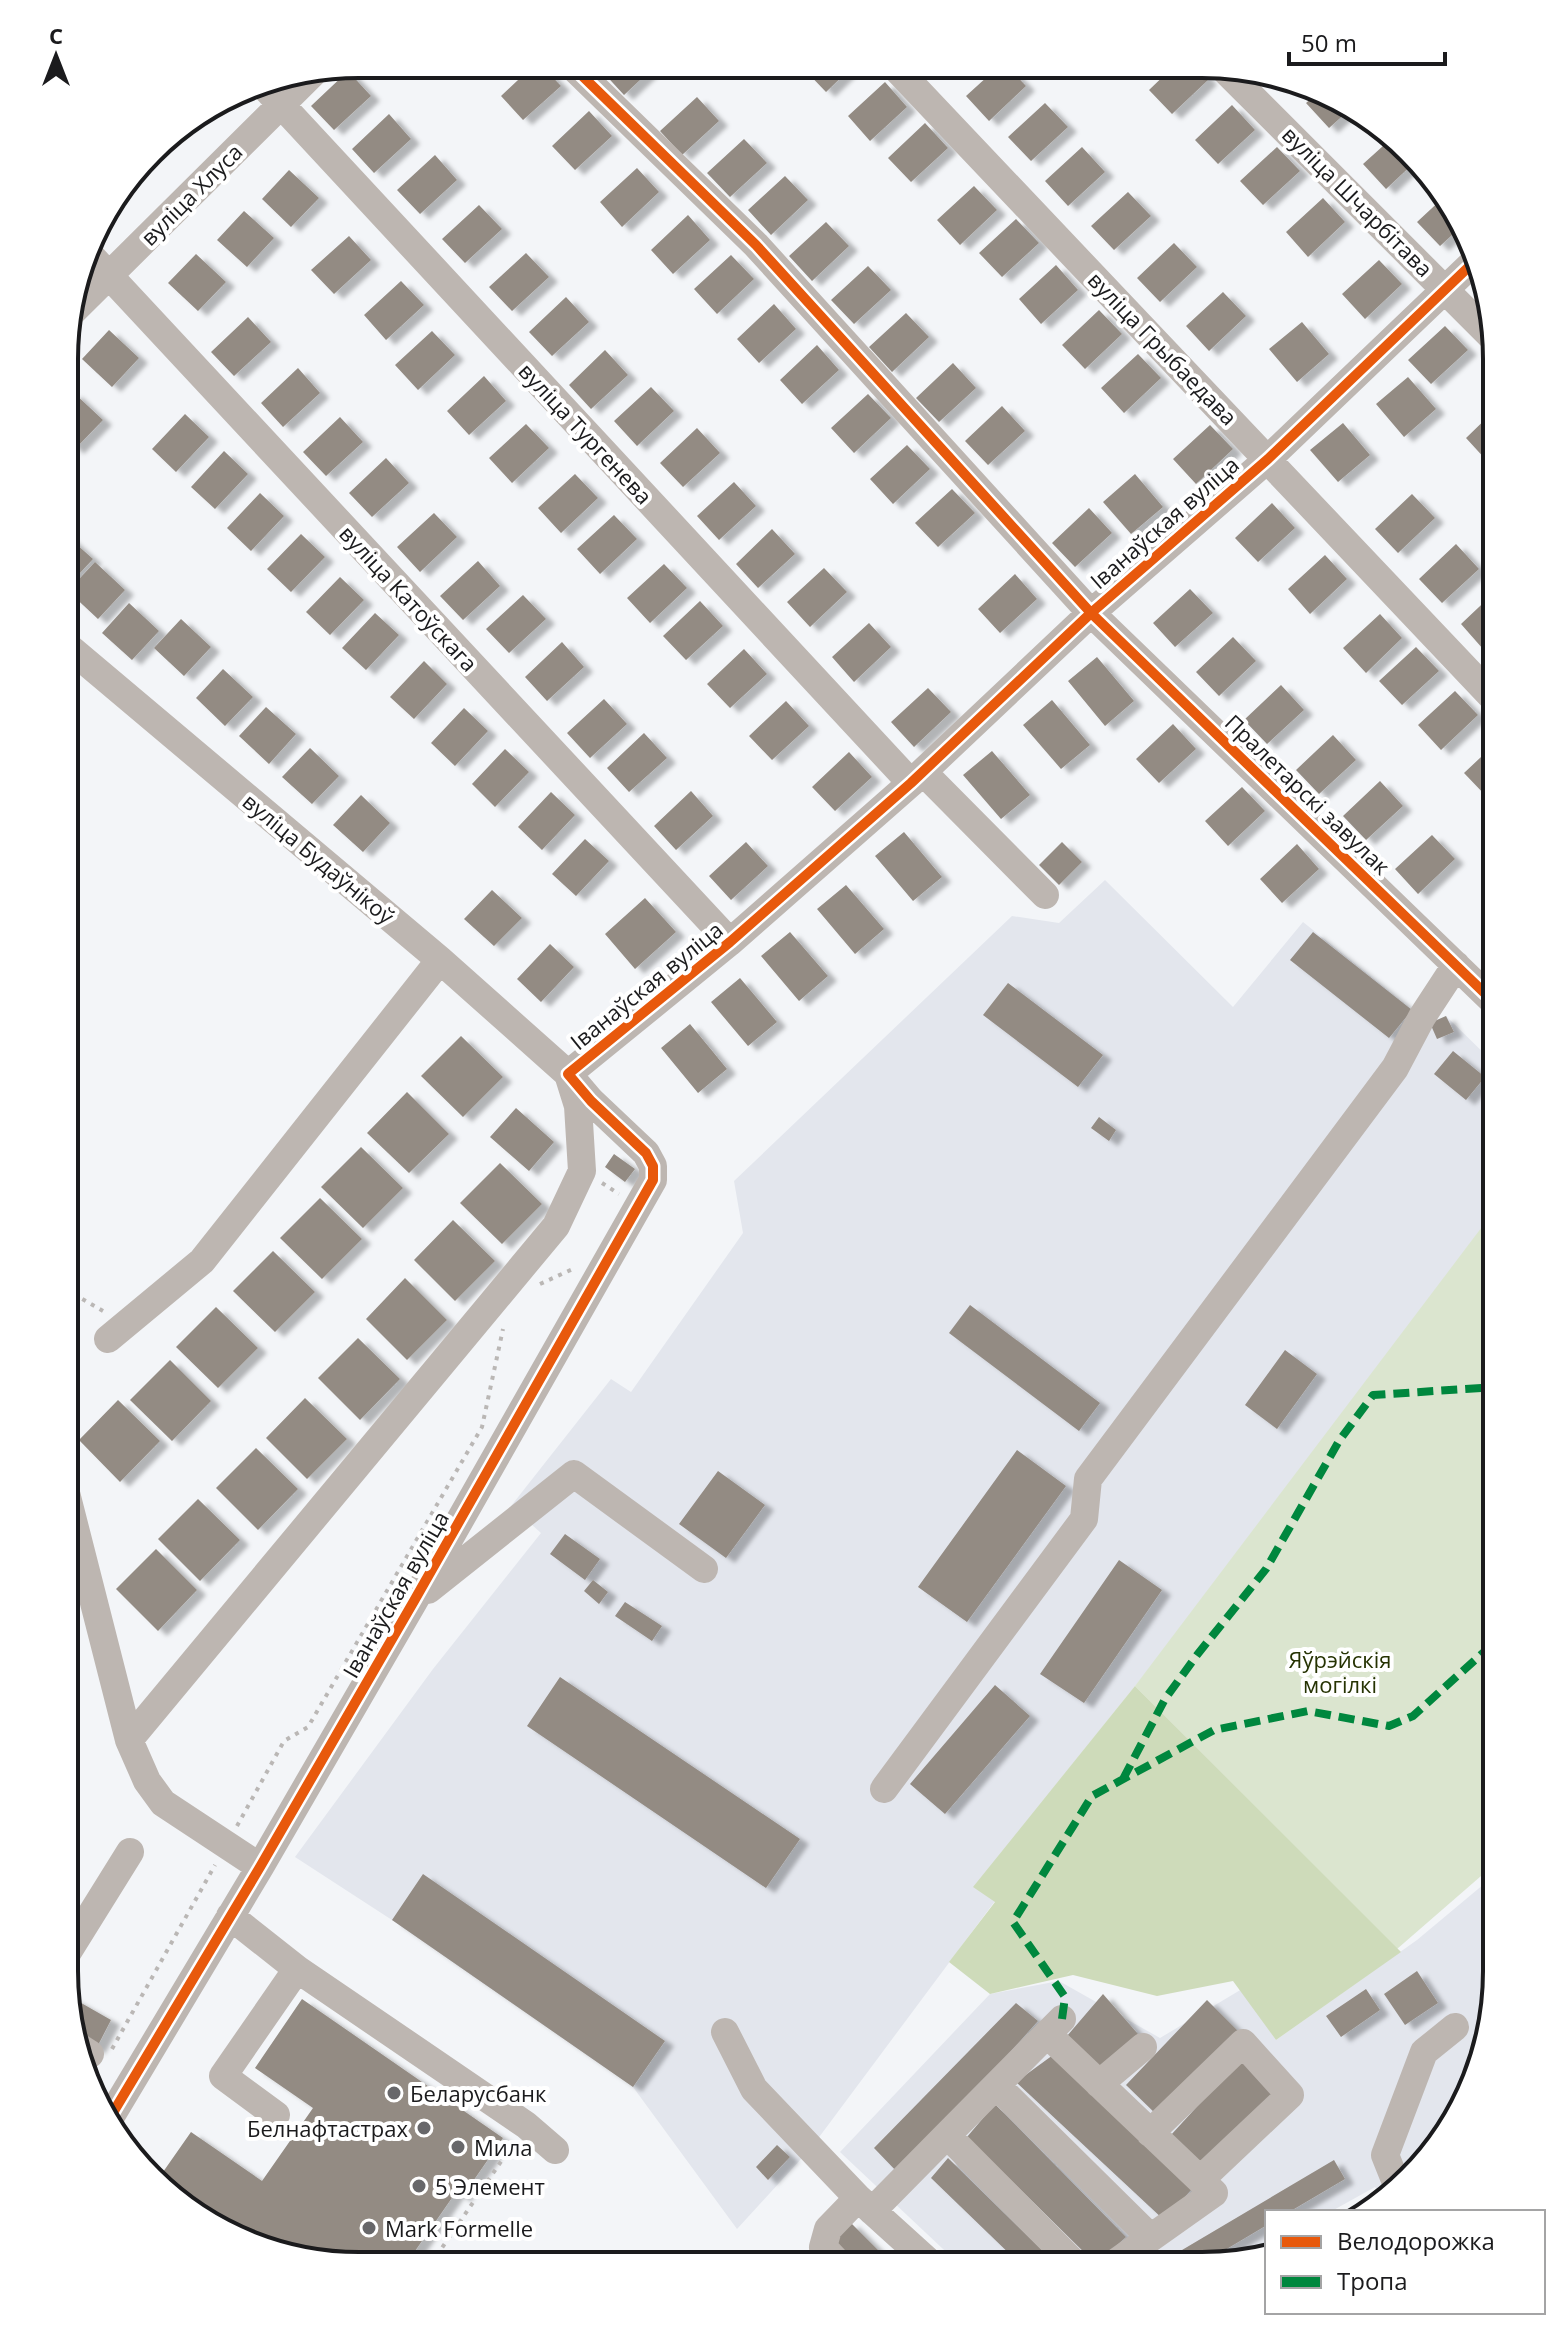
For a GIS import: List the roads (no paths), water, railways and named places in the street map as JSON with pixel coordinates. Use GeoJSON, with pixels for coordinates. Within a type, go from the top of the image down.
{"type":"FeatureCollection","features":[{"type":"Feature","properties":{"kind":"street","name":"вуліца Грыбаедава"},"geometry":{"type":"LineString","coordinates":[[906,78],[1483,687]]}},
{"type":"Feature","properties":{"kind":"street","name":"Пралетарскі завулак"},"geometry":{"type":"LineString","coordinates":[[585,79],[756,245],[1091,613],[1483,991]]}},
{"type":"Feature","properties":{"kind":"street","name":"вуліца Шчарбітава"},"geometry":{"type":"LineString","coordinates":[[1235,80],[1481,325]]}},
{"type":"Feature","properties":{"kind":"street","name":"вуліца Хлуса"},"geometry":{"type":"LineString","coordinates":[[84,300],[302,84]]}},
{"type":"Feature","properties":{"kind":"street","name":"вуліца Тургенева"},"geometry":{"type":"LineString","coordinates":[[270,93],[917,778],[1045,895]]}},
{"type":"Feature","properties":{"kind":"street","name":"вуліца Катоўскага"},"geometry":{"type":"LineString","coordinates":[[95,262],[730,942]]}},
{"type":"Feature","properties":{"kind":"street","name":"Іванаўская вуліца"},"geometry":{"type":"LineString","coordinates":[[568,1074],[730,942],[917,778],[1091,613],[1268,459],[1468,268]]}},
{"type":"Feature","properties":{"kind":"street","name":"вуліца Будаўнікоў"},"geometry":{"type":"LineString","coordinates":[[78,655],[440,960],[568,1074]]}},
{"type":"Feature","properties":{"kind":"street"},"geometry":{"type":"LineString","coordinates":[[117,1332],[202,1261],[440,960]]}},
{"type":"Feature","properties":{"kind":"street"},"geometry":{"type":"LineString","coordinates":[[884,1789],[1084,1519],[1088,1479],[1395,1068],[1422,1017],[1456,965]]}},
{"type":"Feature","properties":{"kind":"street","name":"Іванаўская вуліца"},"geometry":{"type":"LineString","coordinates":[[115,2110],[260,1867],[653,1180],[653,1166],[646,1153],[591,1101],[568,1074]]}},
{"type":"Feature","properties":{"kind":"street","name":"Іванаўская вуліца"},"geometry":{"type":"LineString","coordinates":[[129,1740],[556,1226],[582,1171],[578,1106],[568,1074]]}},
{"type":"Feature","properties":{"kind":"street"},"geometry":{"type":"LineString","coordinates":[[414,1601],[574,1474],[704,1569]]}},
{"type":"Feature","properties":{"kind":"street"},"geometry":{"type":"LineString","coordinates":[[78,1540],[129,1740],[147,1781],[163,1803],[260,1867]]}},
{"type":"Feature","properties":{"kind":"street"},"geometry":{"type":"LineString","coordinates":[[78,1936],[130,1852]]}},
{"type":"Feature","properties":{"kind":"street"},"geometry":{"type":"LineString","coordinates":[[230,1916],[297,1969],[526,2125],[555,2150]]}},
{"type":"Feature","properties":{"kind":"street"},"geometry":{"type":"LineString","coordinates":[[276,2115],[223,2076],[297,1969]]}},
{"type":"Feature","properties":{"kind":"street"},"geometry":{"type":"LineString","coordinates":[[828,2252],[823,2247],[828,2229],[865,2205],[947,2135],[1054,2026],[1099,2084],[1214,2193],[1130,2252]]}},
{"type":"Feature","properties":{"kind":"street"},"geometry":{"type":"LineString","coordinates":[[1394,2176],[1385,2155],[1424,2052],[1455,2027]]}},
{"type":"Feature","properties":{"kind":"street"},"geometry":{"type":"LineString","coordinates":[[725,2032],[754,2089],[865,2205],[917,2252]]}},
{"type":"Feature","properties":{"kind":"street"},"geometry":{"type":"LineString","coordinates":[[1150,2133],[1243,2043],[1290,2095],[1200,2180]]}},
{"type":"Feature","properties":{"kind":"street"},"geometry":{"type":"LineString","coordinates":[[1099,2084],[1143,2047]]}},
{"type":"Feature","properties":{"kind":"street"},"geometry":{"type":"LineString","coordinates":[[997,2086],[1150,2237]]}},
{"type":"Feature","properties":{"kind":"street"},"geometry":{"type":"LineString","coordinates":[[947,2135],[1063,2252]]}},
{"type":"Feature","properties":{"kind":"place","name":"Беларусбанк"},"geometry":{"type":"Point","coordinates":[394,2093]}},
{"type":"Feature","properties":{"kind":"place","name":"Белнафтастрах"},"geometry":{"type":"Point","coordinates":[424,2128]}},
{"type":"Feature","properties":{"kind":"place","name":"Мила"},"geometry":{"type":"Point","coordinates":[458,2147]}},
{"type":"Feature","properties":{"kind":"place","name":"5 Элемент"},"geometry":{"type":"Point","coordinates":[419,2186]}},
{"type":"Feature","properties":{"kind":"place","name":"Mark Formelle"},"geometry":{"type":"Point","coordinates":[369,2228]}},
{"type":"Feature","properties":{"kind":"park label","name":"Яўрэйскія могілкі"},"geometry":{"type":"Point","coordinates":[1340,1672]}}]}
